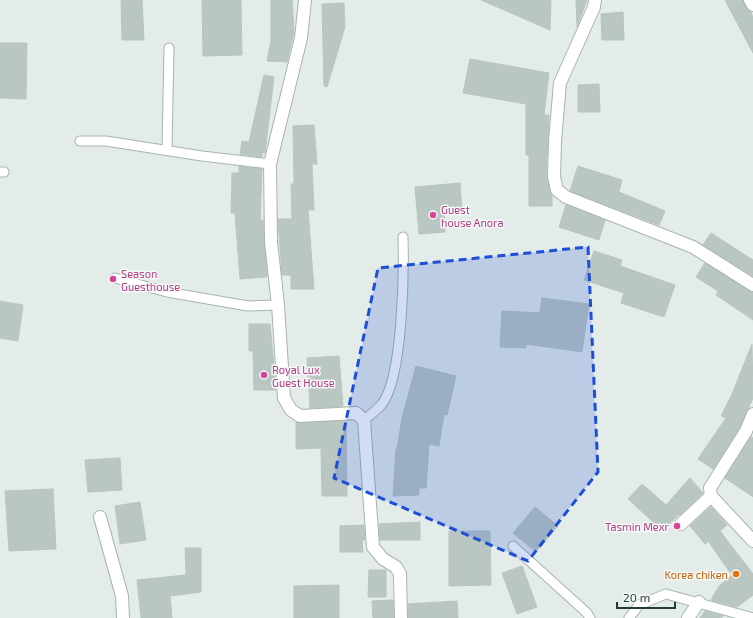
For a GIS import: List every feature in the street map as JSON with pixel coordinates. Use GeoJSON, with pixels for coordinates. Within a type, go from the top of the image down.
{"type":"FeatureCollection","features":[{"type":"Feature","properties":{"kind":"street"},"geometry":{"type":"LineString","coordinates":[[305,0],[301,38],[270,164],[271,242],[278,305],[284,398],[291,410],[300,416],[356,414],[364,420],[373,547],[383,560],[396,568],[400,574],[401,618]]}},
{"type":"Feature","properties":{"kind":"street"},"geometry":{"type":"LineString","coordinates":[[595,0],[594,7],[560,83],[555,141],[554,177],[557,190],[566,197],[693,247],[753,285]]}},
{"type":"Feature","properties":{"kind":"street"},"geometry":{"type":"LineString","coordinates":[[750,0],[753,5]]}},
{"type":"Feature","properties":{"kind":"street"},"geometry":{"type":"LineString","coordinates":[[753,414],[746,431],[710,488],[711,496],[753,541]]}},
{"type":"Feature","properties":{"kind":"street"},"geometry":{"type":"LineString","coordinates":[[681,524],[711,496]]}},
{"type":"Feature","properties":{"kind":"street"},"geometry":{"type":"LineString","coordinates":[[100,517],[122,596],[123,618]]}},
{"type":"Feature","properties":{"kind":"street"},"geometry":{"type":"LineString","coordinates":[[688,618],[699,602]]}},
{"type":"Feature","properties":{"kind":"lane"},"geometry":{"type":"LineString","coordinates":[[167,150],[169,48]]}},
{"type":"Feature","properties":{"kind":"lane"},"geometry":{"type":"LineString","coordinates":[[80,141],[106,141],[202,156],[270,164]]}},
{"type":"Feature","properties":{"kind":"lane"},"geometry":{"type":"LineString","coordinates":[[364,420],[383,403],[393,379],[404,274],[404,237]]}},
{"type":"Feature","properties":{"kind":"lane"},"geometry":{"type":"LineString","coordinates":[[115,278],[167,292],[248,306],[278,305]]}},
{"type":"Feature","properties":{"kind":"lane"},"geometry":{"type":"LineString","coordinates":[[513,546],[587,613],[590,618]]}},
{"type":"Feature","properties":{"kind":"lane"},"geometry":{"type":"LineString","coordinates":[[629,618],[639,605],[666,594],[753,618]]}},
{"type":"Feature","properties":{"kind":"highlighted area"},"geometry":{"type":"Polygon","coordinates":[[[588,247],[598,472],[528,561],[334,478],[378,268],[588,247]]]}},
{"type":"Feature","properties":{"kind":"building"},"geometry":{"type":"Polygon","coordinates":[[[121,0],[142,0],[144,40],[122,40],[121,0]]]}},
{"type":"Feature","properties":{"kind":"building"},"geometry":{"type":"Polygon","coordinates":[[[202,0],[241,0],[242,55],[203,56],[202,0]]]}},
{"type":"Feature","properties":{"kind":"building"},"geometry":{"type":"Polygon","coordinates":[[[271,0],[292,0],[294,32],[287,62],[267,61],[271,40],[271,0]]]}},
{"type":"Feature","properties":{"kind":"building"},"geometry":{"type":"Polygon","coordinates":[[[481,0],[551,0],[550,30],[481,0]]]}},
{"type":"Feature","properties":{"kind":"building"},"geometry":{"type":"Polygon","coordinates":[[[576,0],[587,0],[577,27],[576,0]]]}},
{"type":"Feature","properties":{"kind":"building"},"geometry":{"type":"Polygon","coordinates":[[[725,0],[743,0],[747,9],[751,12],[753,18],[753,53],[725,0]]]}},
{"type":"Feature","properties":{"kind":"building"},"geometry":{"type":"Polygon","coordinates":[[[344,3],[345,27],[327,87],[324,86],[322,4],[344,3]]]}},
{"type":"Feature","properties":{"kind":"building"},"geometry":{"type":"Polygon","coordinates":[[[623,12],[624,40],[602,40],[601,14],[623,12]]]}},
{"type":"Feature","properties":{"kind":"building"},"geometry":{"type":"Polygon","coordinates":[[[0,43],[27,43],[26,99],[0,98],[0,43]]]}},
{"type":"Feature","properties":{"kind":"building"},"geometry":{"type":"Polygon","coordinates":[[[470,59],[549,73],[544,115],[549,115],[546,177],[552,195],[552,206],[529,206],[529,155],[526,155],[526,104],[463,93],[470,59]]]}},
{"type":"Feature","properties":{"kind":"building"},"geometry":{"type":"Polygon","coordinates":[[[264,75],[274,77],[265,153],[262,152],[262,157],[240,154],[242,141],[249,142],[264,75]]]}},
{"type":"Feature","properties":{"kind":"building"},"geometry":{"type":"Polygon","coordinates":[[[599,84],[600,112],[578,112],[578,85],[599,84]]]}},
{"type":"Feature","properties":{"kind":"building"},"geometry":{"type":"Polygon","coordinates":[[[314,125],[317,164],[312,164],[314,210],[308,210],[314,289],[291,289],[291,275],[282,275],[278,219],[292,219],[291,184],[294,184],[293,126],[314,125]]]}},
{"type":"Feature","properties":{"kind":"building"},"geometry":{"type":"Polygon","coordinates":[[[239,166],[262,169],[260,220],[263,220],[267,277],[240,279],[235,213],[231,213],[232,173],[239,173],[239,166]]]}},
{"type":"Feature","properties":{"kind":"building"},"geometry":{"type":"Polygon","coordinates":[[[578,166],[622,180],[619,192],[665,211],[659,225],[570,191],[578,166]]]}},
{"type":"Feature","properties":{"kind":"building"},"geometry":{"type":"Polygon","coordinates":[[[460,183],[462,211],[444,212],[445,232],[419,234],[415,187],[460,183]]]}},
{"type":"Feature","properties":{"kind":"building"},"geometry":{"type":"Polygon","coordinates":[[[566,205],[605,220],[599,240],[559,227],[566,205]]]}},
{"type":"Feature","properties":{"kind":"building"},"geometry":{"type":"Polygon","coordinates":[[[711,233],[753,260],[753,276],[703,245],[711,233]]]}},
{"type":"Feature","properties":{"kind":"building"},"geometry":{"type":"Polygon","coordinates":[[[594,251],[622,260],[620,266],[675,285],[664,317],[621,303],[624,293],[584,280],[594,251]]]}},
{"type":"Feature","properties":{"kind":"building"},"geometry":{"type":"Polygon","coordinates":[[[705,263],[753,292],[753,320],[716,295],[718,291],[696,277],[705,263]]]}},
{"type":"Feature","properties":{"kind":"building"},"geometry":{"type":"Polygon","coordinates":[[[542,298],[589,304],[582,352],[526,344],[526,348],[500,347],[502,311],[540,313],[542,298]]]}},
{"type":"Feature","properties":{"kind":"building"},"geometry":{"type":"Polygon","coordinates":[[[0,301],[23,305],[18,341],[0,338],[0,301]]]}},
{"type":"Feature","properties":{"kind":"building"},"geometry":{"type":"Polygon","coordinates":[[[249,324],[270,324],[276,390],[254,390],[253,351],[249,351],[249,324]]]}},
{"type":"Feature","properties":{"kind":"building"},"geometry":{"type":"Polygon","coordinates":[[[752,344],[753,398],[739,429],[713,469],[698,459],[726,418],[721,416],[732,394],[752,344]]]}},
{"type":"Feature","properties":{"kind":"building"},"geometry":{"type":"Polygon","coordinates":[[[339,356],[343,406],[310,408],[307,358],[339,356]]]}},
{"type":"Feature","properties":{"kind":"building"},"geometry":{"type":"Polygon","coordinates":[[[416,366],[456,376],[447,415],[444,414],[439,446],[429,444],[426,488],[419,488],[419,495],[393,496],[396,449],[402,418],[416,366]]]}},
{"type":"Feature","properties":{"kind":"building"},"geometry":{"type":"Polygon","coordinates":[[[346,421],[347,496],[322,496],[321,448],[296,449],[296,422],[346,421]]]}},
{"type":"Feature","properties":{"kind":"building"},"geometry":{"type":"Polygon","coordinates":[[[751,437],[753,438],[753,497],[725,478],[751,437]]]}},
{"type":"Feature","properties":{"kind":"building"},"geometry":{"type":"Polygon","coordinates":[[[120,458],[122,490],[88,492],[85,460],[120,458]]]}},
{"type":"Feature","properties":{"kind":"building"},"geometry":{"type":"Polygon","coordinates":[[[690,478],[703,493],[680,515],[679,514],[663,531],[628,499],[642,484],[666,505],[690,478]]]}},
{"type":"Feature","properties":{"kind":"building"},"geometry":{"type":"Polygon","coordinates":[[[53,489],[56,549],[9,551],[5,491],[53,489]]]}},
{"type":"Feature","properties":{"kind":"building"},"geometry":{"type":"Polygon","coordinates":[[[140,502],[146,540],[120,544],[115,506],[140,502]]]}},
{"type":"Feature","properties":{"kind":"building"},"geometry":{"type":"Polygon","coordinates":[[[535,507],[558,526],[536,552],[513,533],[535,507]]]}},
{"type":"Feature","properties":{"kind":"building"},"geometry":{"type":"Polygon","coordinates":[[[711,507],[727,525],[720,531],[753,574],[753,595],[737,607],[711,600],[719,586],[732,575],[708,541],[705,544],[690,526],[711,507]]]}},
{"type":"Feature","properties":{"kind":"building"},"geometry":{"type":"Polygon","coordinates":[[[420,522],[420,540],[380,540],[379,524],[420,522]]]}},
{"type":"Feature","properties":{"kind":"building"},"geometry":{"type":"Polygon","coordinates":[[[364,525],[365,540],[362,540],[363,552],[340,552],[340,526],[364,525]]]}},
{"type":"Feature","properties":{"kind":"building"},"geometry":{"type":"Polygon","coordinates":[[[449,531],[490,531],[491,585],[449,586],[449,531]]]}},
{"type":"Feature","properties":{"kind":"building"},"geometry":{"type":"Polygon","coordinates":[[[185,548],[201,548],[201,592],[170,596],[172,618],[141,618],[137,580],[186,575],[185,548]]]}},
{"type":"Feature","properties":{"kind":"building"},"geometry":{"type":"Polygon","coordinates":[[[522,566],[537,607],[517,614],[502,573],[522,566]]]}},
{"type":"Feature","properties":{"kind":"building"},"geometry":{"type":"Polygon","coordinates":[[[369,570],[386,570],[386,597],[368,597],[369,570]]]}},
{"type":"Feature","properties":{"kind":"building"},"geometry":{"type":"Polygon","coordinates":[[[339,585],[339,618],[294,618],[294,586],[339,585]]]}},
{"type":"Feature","properties":{"kind":"building"},"geometry":{"type":"Polygon","coordinates":[[[393,600],[394,618],[373,618],[372,601],[393,600]]]}},
{"type":"Feature","properties":{"kind":"building"},"geometry":{"type":"Polygon","coordinates":[[[457,601],[458,618],[408,618],[408,604],[457,601]]]}},
{"type":"Feature","properties":{"kind":"building"},"geometry":{"type":"Polygon","coordinates":[[[705,611],[723,616],[721,618],[700,618],[705,611]]]}},
{"type":"Feature","properties":{"kind":"place","name":"Guest house Anora"},"geometry":{"type":"Point","coordinates":[433,215]}},
{"type":"Feature","properties":{"kind":"place","name":"Season Guesthouse"},"geometry":{"type":"Point","coordinates":[113,279]}},
{"type":"Feature","properties":{"kind":"place","name":"Royal Lux Guest House"},"geometry":{"type":"Point","coordinates":[264,375]}},
{"type":"Feature","properties":{"kind":"place","name":"Tasmin Mexr"},"geometry":{"type":"Point","coordinates":[677,526]}},
{"type":"Feature","properties":{"kind":"place","name":"Korea chiken"},"geometry":{"type":"Point","coordinates":[736,574]}}]}
